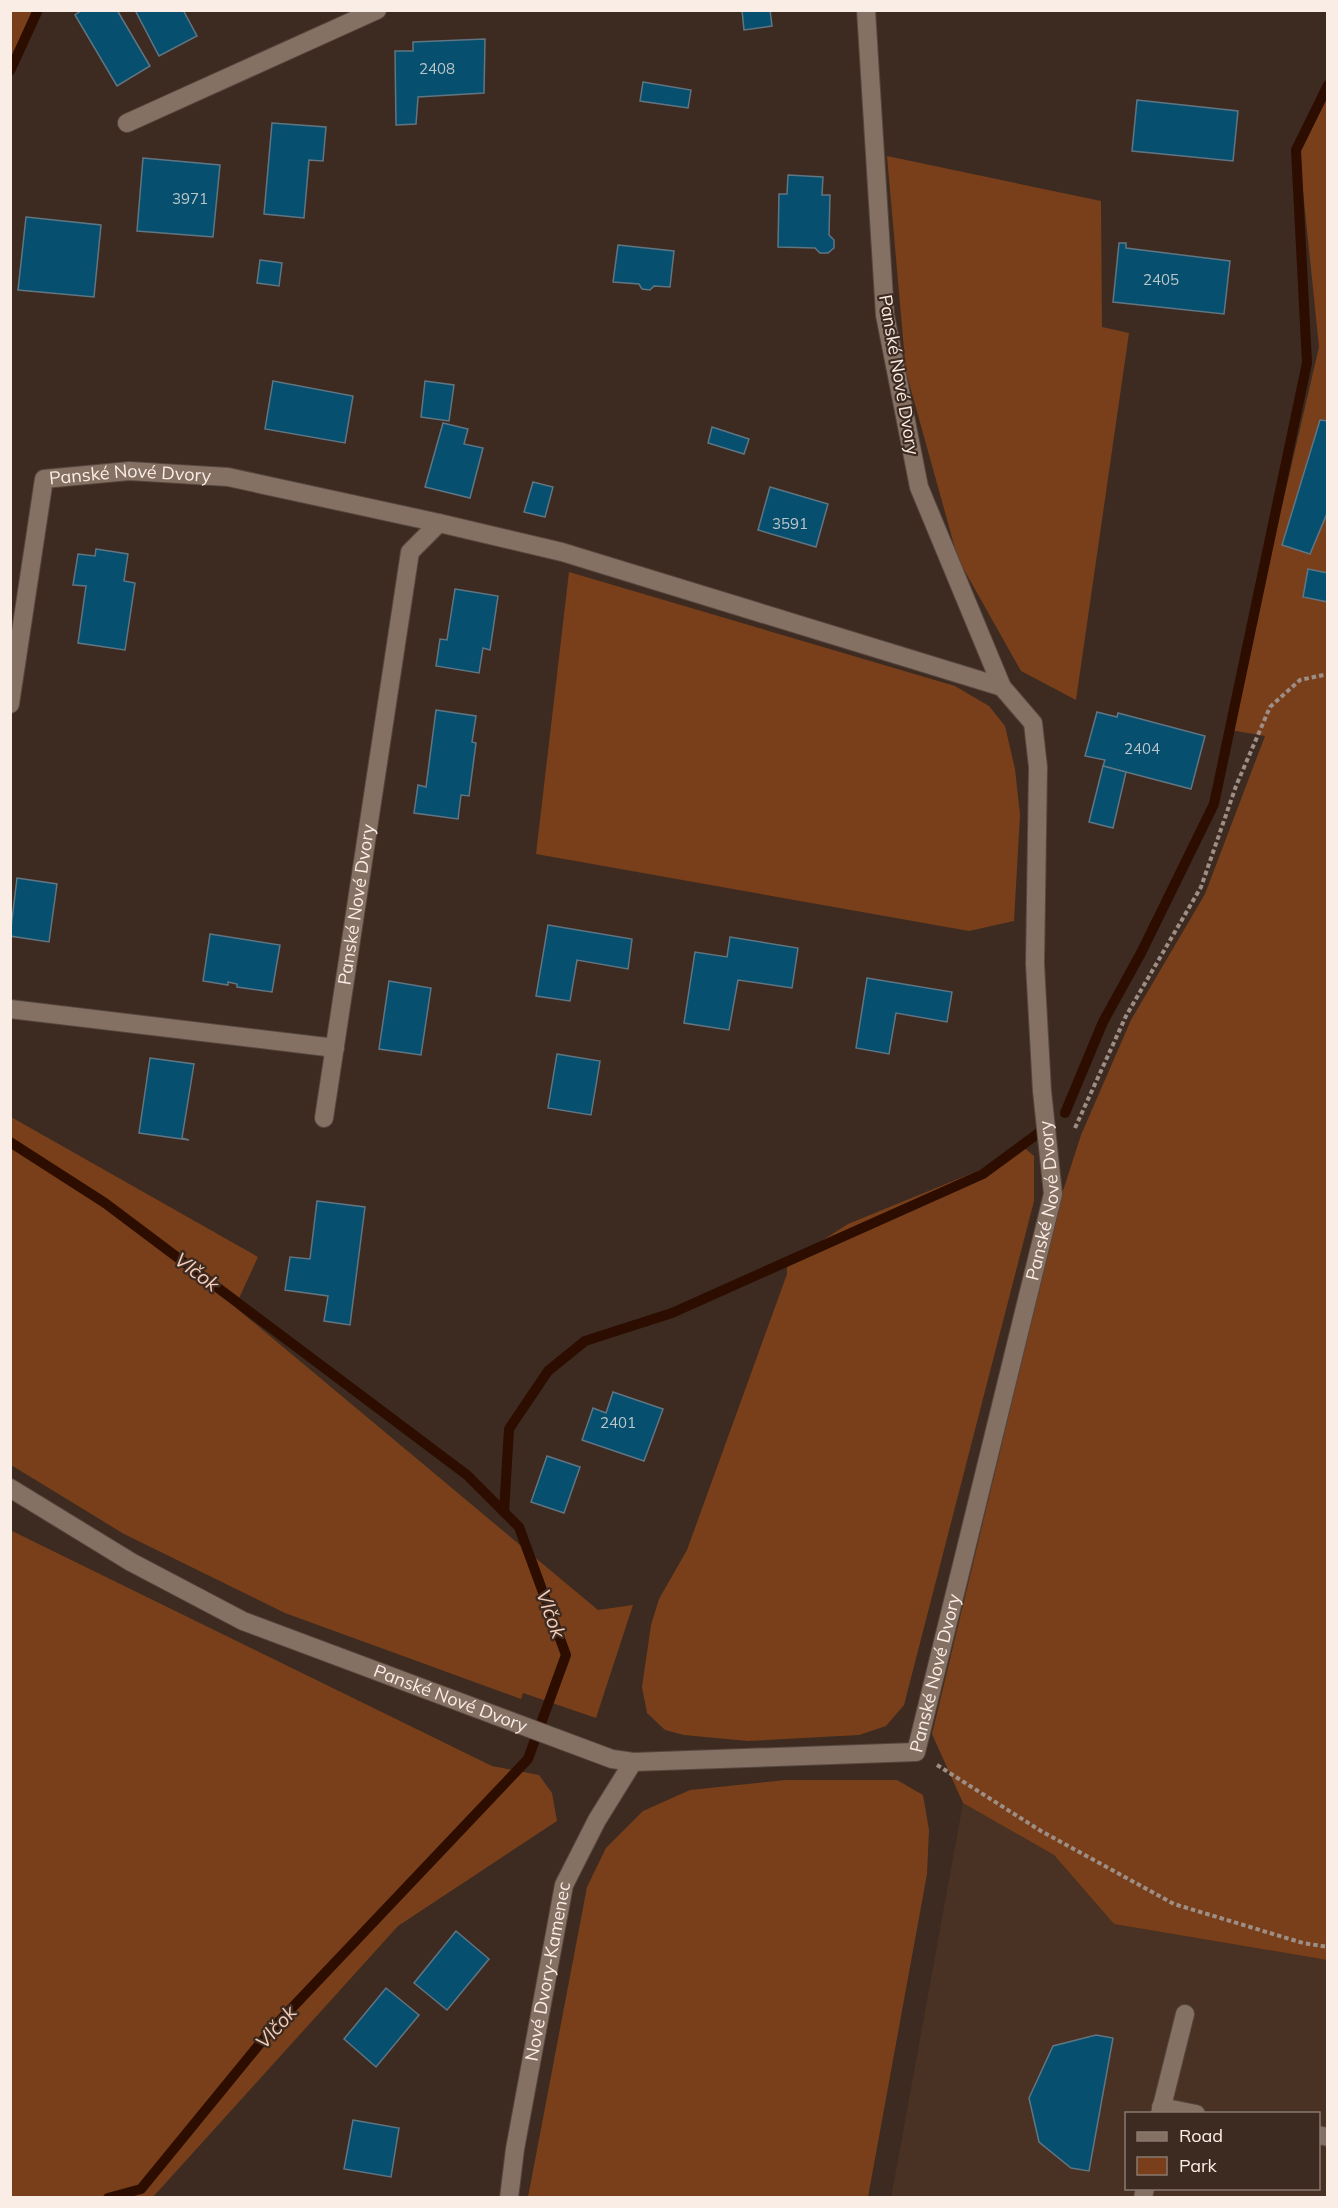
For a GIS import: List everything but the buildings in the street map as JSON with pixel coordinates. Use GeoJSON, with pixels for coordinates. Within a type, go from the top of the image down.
{"type":"FeatureCollection","features":[{"type":"Feature","properties":{"kind":"street"},"geometry":{"type":"LineString","coordinates":[[128,123],[377,10]]}},
{"type":"Feature","properties":{"kind":"street","name":"Panské Nové Dvory"},"geometry":{"type":"LineString","coordinates":[[10,1488],[131,1562],[243,1622],[612,1759],[633,1762],[916,1752],[1053,1194],[1042,1091],[1035,963],[1038,766],[1033,723],[1002,687],[919,487],[885,315],[866,10]]}},
{"type":"Feature","properties":{"kind":"street","name":"Panské Nové Dvory"},"geometry":{"type":"LineString","coordinates":[[10,704],[44,479],[129,471],[228,477],[562,552],[1002,687]]}},
{"type":"Feature","properties":{"kind":"street","name":"Panské Nové Dvory"},"geometry":{"type":"LineString","coordinates":[[324,1118],[410,552],[439,523]]}},
{"type":"Feature","properties":{"kind":"street"},"geometry":{"type":"LineString","coordinates":[[10,1009],[334,1048]]}},
{"type":"Feature","properties":{"kind":"street","name":"Nové Dvory-Kamenec"},"geometry":{"type":"LineString","coordinates":[[509,2198],[515,2149],[564,1885],[597,1820],[633,1762]]}},
{"type":"Feature","properties":{"kind":"street"},"geometry":{"type":"LineString","coordinates":[[1178,2112],[1160,2110],[1185,2014]]}},
{"type":"Feature","properties":{"kind":"path"},"geometry":{"type":"LineString","coordinates":[[1071,1139],[1078,1117],[1126,1016],[1201,887],[1236,786],[1270,707],[1300,680],[1328,674]]}},
{"type":"Feature","properties":{"kind":"path"},"geometry":{"type":"LineString","coordinates":[[916,1752],[1041,1831],[1174,1904],[1303,1943],[1328,1947]]}},
{"type":"Feature","properties":{"kind":"shaded area"},"geometry":{"type":"Polygon","coordinates":[[[963,1803],[1054,1855],[1114,1924],[1327,1960],[1327,2197],[891,2198],[963,1803]]]}},
{"type":"Feature","properties":{"kind":"green space"},"geometry":{"type":"Polygon","coordinates":[[[10,11],[32,11],[11,58],[10,11]]]}},
{"type":"Feature","properties":{"kind":"green space"},"geometry":{"type":"Polygon","coordinates":[[[1327,95],[1327,1960],[1114,1924],[1054,1855],[963,1803],[932,1734],[1062,1194],[1081,1135],[1131,1020],[1205,894],[1265,736],[1230,730],[1319,347],[1299,152],[1327,95]]]}},
{"type":"Feature","properties":{"kind":"green space"},"geometry":{"type":"Polygon","coordinates":[[[887,156],[1101,201],[1102,327],[1129,333],[1076,700],[1021,671],[958,559],[906,372],[887,156]]]}},
{"type":"Feature","properties":{"kind":"green space"},"geometry":{"type":"Polygon","coordinates":[[[569,572],[955,686],[989,706],[1005,726],[1015,769],[1020,815],[1014,921],[969,931],[536,854],[569,572]]]}},
{"type":"Feature","properties":{"kind":"green space"},"geometry":{"type":"Polygon","coordinates":[[[11,1117],[258,1257],[235,1307],[598,1610],[633,1605],[596,1718],[523,1693],[521,1699],[285,1613],[124,1534],[11,1465],[11,1117]]]}},
{"type":"Feature","properties":{"kind":"green space"},"geometry":{"type":"Polygon","coordinates":[[[1021,1145],[1034,1156],[1034,1201],[904,1705],[886,1726],[859,1735],[748,1741],[684,1735],[665,1730],[647,1713],[642,1687],[651,1625],[659,1599],[687,1550],[787,1274],[787,1263],[848,1224],[980,1170],[1021,1145]]]}},
{"type":"Feature","properties":{"kind":"green space"},"geometry":{"type":"Polygon","coordinates":[[[10,1530],[492,1766],[539,1775],[552,1793],[557,1821],[398,1926],[153,2197],[11,2197],[10,1530]]]}},
{"type":"Feature","properties":{"kind":"green space"},"geometry":{"type":"Polygon","coordinates":[[[785,1780],[897,1780],[923,1795],[929,1830],[927,1874],[868,2197],[528,2197],[587,1887],[606,1848],[643,1811],[690,1790],[785,1780]]]}},
{"type":"Feature","properties":{"kind":"waterway"},"geometry":{"type":"LineString","coordinates":[[10,71],[38,10]]}},
{"type":"Feature","properties":{"kind":"waterway"},"geometry":{"type":"LineString","coordinates":[[1065,1113],[1103,1022],[1141,953],[1214,804],[1307,363],[1296,150],[1328,85]]}},
{"type":"Feature","properties":{"kind":"waterway"},"geometry":{"type":"LineString","coordinates":[[504,1512],[509,1429],[548,1371],[585,1341],[672,1313],[983,1174],[1040,1132]]}},
{"type":"Feature","properties":{"kind":"waterway","name":"Vlčok"},"geometry":{"type":"LineString","coordinates":[[10,1142],[105,1203],[467,1475],[519,1527],[566,1655],[528,1759],[271,2030],[141,2189],[108,2198]]}}]}
